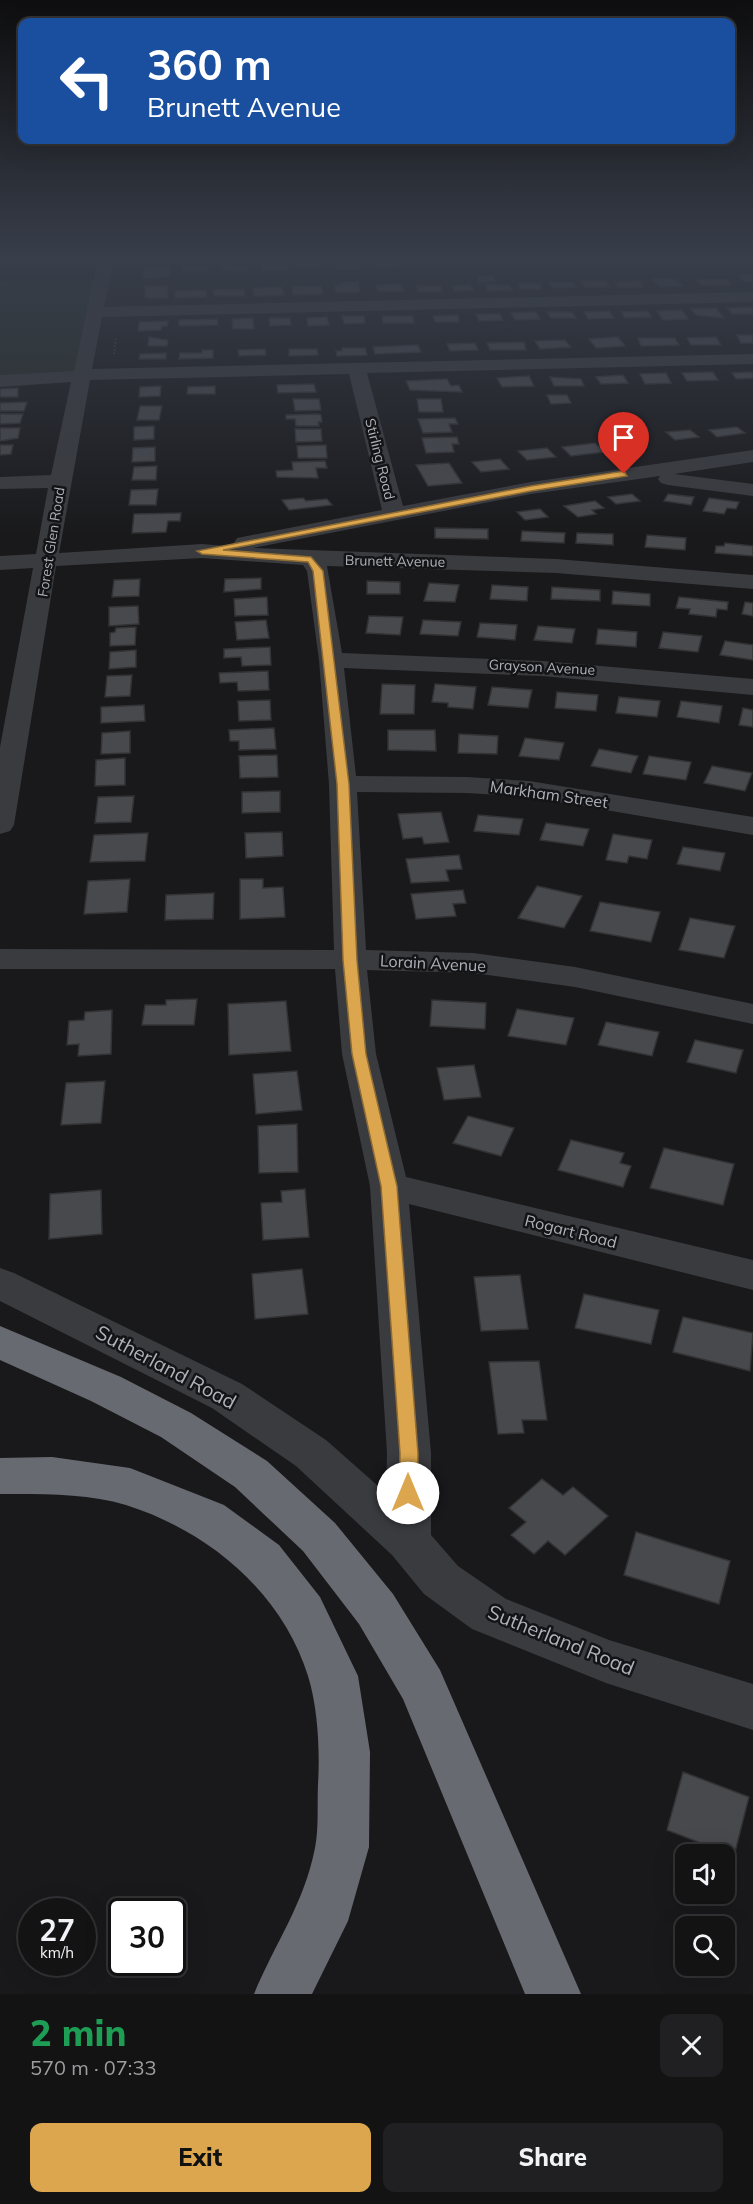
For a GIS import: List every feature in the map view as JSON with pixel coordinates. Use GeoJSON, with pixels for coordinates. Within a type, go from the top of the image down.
{"type":"FeatureCollection","features":[{"type":"Feature","properties":{"kind":"highway"},"geometry":{"type":"LineString","coordinates":[[0,1342],[106,1389],[176,1425],[251,1474],[319,1537],[376,1609],[423,1686],[553,1994]]}},
{"type":"Feature","properties":{"kind":"highway"},"geometry":{"type":"LineString","coordinates":[[0,1476],[52,1475],[130,1487],[208,1519],[263,1559],[303,1612],[333,1676],[345,1752],[342,1847],[321,1921],[282,1994]]}},
{"type":"Feature","properties":{"kind":"street","name":"Forest Glen Road"},"geometry":{"type":"LineString","coordinates":[[0,825],[10,711],[48,559],[60,481],[87,352]]}},
{"type":"Feature","properties":{"kind":"street"},"geometry":{"type":"LineString","coordinates":[[0,381],[82,376],[753,359]]}},
{"type":"Feature","properties":{"kind":"street","name":"Stirling Road"},"geometry":{"type":"LineString","coordinates":[[357,369],[394,514]]}},
{"type":"Feature","properties":{"kind":"street"},"geometry":{"type":"LineString","coordinates":[[202,551],[394,514],[624,474],[753,456]]}},
{"type":"Feature","properties":{"kind":"street"},"geometry":{"type":"LineString","coordinates":[[624,474],[753,490]]}},
{"type":"Feature","properties":{"kind":"street"},"geometry":{"type":"LineString","coordinates":[[0,483],[60,481]]}},
{"type":"Feature","properties":{"kind":"street","name":"Brunett Avenue"},"geometry":{"type":"LineString","coordinates":[[0,562],[202,551],[311,559],[524,564],[629,570],[753,582]]}},
{"type":"Feature","properties":{"kind":"street"},"geometry":{"type":"LineString","coordinates":[[311,559],[318,571],[343,784],[350,960],[359,1054],[389,1186],[409,1453],[408,1541]]}},
{"type":"Feature","properties":{"kind":"street","name":"Grayson Avenue"},"geometry":{"type":"LineString","coordinates":[[330,660],[591,670],[753,687]]}},
{"type":"Feature","properties":{"kind":"street","name":"Markham Street"},"geometry":{"type":"LineString","coordinates":[[343,784],[467,784],[529,789],[753,826]]}},
{"type":"Feature","properties":{"kind":"street","name":"Lorain Avenue"},"geometry":{"type":"LineString","coordinates":[[0,959],[350,960],[473,963],[574,977],[753,1014]]}},
{"type":"Feature","properties":{"kind":"street","name":"Rogart Road"},"geometry":{"type":"LineString","coordinates":[[389,1186],[753,1275]]}},
{"type":"Feature","properties":{"kind":"street","name":"Sutherland Road"},"geometry":{"type":"LineString","coordinates":[[0,1283],[227,1396],[311,1453],[408,1541],[441,1580],[489,1614],[606,1661],[753,1707]]}},
{"type":"Feature","properties":{"kind":"shaded area"},"geometry":{"type":"Polygon","coordinates":[[[0,352],[85,352],[82,376],[0,378],[0,352]]]}},
{"type":"Feature","properties":{"kind":"building"},"geometry":{"type":"Polygon","coordinates":[[[213,352],[213,358],[179,359],[180,353],[213,352]]]}},
{"type":"Feature","properties":{"kind":"building"},"geometry":{"type":"Polygon","coordinates":[[[238,352],[266,352],[266,355],[239,356],[238,352]]]}},
{"type":"Feature","properties":{"kind":"building"},"geometry":{"type":"Polygon","coordinates":[[[289,352],[318,352],[318,355],[289,356],[289,352]]]}},
{"type":"Feature","properties":{"kind":"building"},"geometry":{"type":"Polygon","coordinates":[[[336,352],[366,352],[367,355],[337,356],[336,352]]]}},
{"type":"Feature","properties":{"kind":"building"},"geometry":{"type":"Polygon","coordinates":[[[374,352],[420,352],[375,354],[374,352]]]}},
{"type":"Feature","properties":{"kind":"building"},"geometry":{"type":"Polygon","coordinates":[[[166,353],[166,359],[139,359],[140,354],[166,353]]]}},
{"type":"Feature","properties":{"kind":"building"},"geometry":{"type":"Polygon","coordinates":[[[713,372],[718,380],[687,381],[682,373],[713,372]]]}},
{"type":"Feature","properties":{"kind":"building"},"geometry":{"type":"Polygon","coordinates":[[[753,372],[753,378],[736,379],[732,373],[753,372]]]}},
{"type":"Feature","properties":{"kind":"building"},"geometry":{"type":"Polygon","coordinates":[[[666,373],[671,383],[645,384],[640,374],[666,373]]]}},
{"type":"Feature","properties":{"kind":"building"},"geometry":{"type":"Polygon","coordinates":[[[623,375],[628,383],[601,384],[596,377],[623,375]]]}},
{"type":"Feature","properties":{"kind":"building"},"geometry":{"type":"Polygon","coordinates":[[[529,376],[534,386],[502,387],[497,378],[529,376]]]}},
{"type":"Feature","properties":{"kind":"building"},"geometry":{"type":"Polygon","coordinates":[[[550,377],[581,379],[584,386],[554,386],[550,377]]]}},
{"type":"Feature","properties":{"kind":"building"},"geometry":{"type":"Polygon","coordinates":[[[447,379],[451,386],[459,385],[462,392],[410,390],[406,381],[447,379]]]}},
{"type":"Feature","properties":{"kind":"building"},"geometry":{"type":"Polygon","coordinates":[[[314,384],[316,392],[278,393],[277,385],[314,384]]]}},
{"type":"Feature","properties":{"kind":"building"},"geometry":{"type":"Polygon","coordinates":[[[161,386],[160,396],[139,397],[140,387],[161,386]]]}},
{"type":"Feature","properties":{"kind":"building"},"geometry":{"type":"Polygon","coordinates":[[[215,386],[215,394],[187,394],[188,387],[215,386]]]}},
{"type":"Feature","properties":{"kind":"building"},"geometry":{"type":"Polygon","coordinates":[[[18,388],[18,397],[0,397],[0,389],[18,388]]]}},
{"type":"Feature","properties":{"kind":"building"},"geometry":{"type":"Polygon","coordinates":[[[547,395],[567,395],[571,403],[551,404],[547,395]]]}},
{"type":"Feature","properties":{"kind":"building"},"geometry":{"type":"Polygon","coordinates":[[[293,399],[319,399],[321,410],[295,411],[293,399]]]}},
{"type":"Feature","properties":{"kind":"building"},"geometry":{"type":"Polygon","coordinates":[[[417,399],[441,399],[443,412],[419,412],[417,399]]]}},
{"type":"Feature","properties":{"kind":"building"},"geometry":{"type":"Polygon","coordinates":[[[27,402],[24,411],[0,411],[0,403],[27,402]]]}},
{"type":"Feature","properties":{"kind":"building"},"geometry":{"type":"Polygon","coordinates":[[[140,406],[162,406],[159,420],[137,420],[140,406]]]}},
{"type":"Feature","properties":{"kind":"building"},"geometry":{"type":"Polygon","coordinates":[[[0,414],[23,414],[20,423],[0,424],[0,414]]]}},
{"type":"Feature","properties":{"kind":"building"},"geometry":{"type":"Polygon","coordinates":[[[286,415],[321,415],[322,422],[318,422],[319,426],[296,426],[295,419],[286,419],[286,415]]]}},
{"type":"Feature","properties":{"kind":"building"},"geometry":{"type":"Polygon","coordinates":[[[455,418],[458,424],[449,424],[452,432],[423,433],[418,419],[455,418]]]}},
{"type":"Feature","properties":{"kind":"building"},"geometry":{"type":"Polygon","coordinates":[[[154,426],[154,439],[134,440],[134,427],[154,426]]]}},
{"type":"Feature","properties":{"kind":"building"},"geometry":{"type":"Polygon","coordinates":[[[737,427],[745,433],[717,437],[709,430],[737,427]]]}},
{"type":"Feature","properties":{"kind":"building"},"geometry":{"type":"Polygon","coordinates":[[[0,428],[20,428],[18,438],[0,441],[0,428]]]}},
{"type":"Feature","properties":{"kind":"building"},"geometry":{"type":"Polygon","coordinates":[[[295,429],[321,429],[322,441],[296,442],[295,429]]]}},
{"type":"Feature","properties":{"kind":"building"},"geometry":{"type":"Polygon","coordinates":[[[690,430],[699,437],[675,440],[666,432],[690,430]]]}},
{"type":"Feature","properties":{"kind":"building"},"geometry":{"type":"Polygon","coordinates":[[[457,437],[459,444],[452,444],[454,452],[426,453],[422,438],[457,437]]]}},
{"type":"Feature","properties":{"kind":"building"},"geometry":{"type":"Polygon","coordinates":[[[638,438],[647,445],[618,449],[609,441],[638,438]]]}},
{"type":"Feature","properties":{"kind":"building"},"geometry":{"type":"Polygon","coordinates":[[[595,443],[605,452],[571,456],[562,447],[595,443]]]}},
{"type":"Feature","properties":{"kind":"building"},"geometry":{"type":"Polygon","coordinates":[[[0,445],[13,445],[11,454],[0,455],[0,445]]]}},
{"type":"Feature","properties":{"kind":"building"},"geometry":{"type":"Polygon","coordinates":[[[326,445],[327,458],[298,458],[297,446],[326,445]]]}},
{"type":"Feature","properties":{"kind":"building"},"geometry":{"type":"Polygon","coordinates":[[[155,447],[155,461],[132,462],[133,448],[155,447]]]}},
{"type":"Feature","properties":{"kind":"building"},"geometry":{"type":"Polygon","coordinates":[[[547,448],[556,457],[527,460],[518,451],[547,448]]]}},
{"type":"Feature","properties":{"kind":"building"},"geometry":{"type":"Polygon","coordinates":[[[500,459],[509,469],[481,472],[472,462],[500,459]]]}},
{"type":"Feature","properties":{"kind":"building"},"geometry":{"type":"Polygon","coordinates":[[[325,461],[327,468],[316,468],[318,478],[277,477],[276,471],[293,470],[292,462],[325,461]]]}},
{"type":"Feature","properties":{"kind":"building"},"geometry":{"type":"Polygon","coordinates":[[[449,463],[462,483],[428,486],[416,465],[449,463]]]}},
{"type":"Feature","properties":{"kind":"building"},"geometry":{"type":"Polygon","coordinates":[[[157,466],[156,480],[132,480],[134,467],[157,466]]]}},
{"type":"Feature","properties":{"kind":"building"},"geometry":{"type":"Polygon","coordinates":[[[158,489],[156,505],[129,505],[131,490],[158,489]]]}},
{"type":"Feature","properties":{"kind":"building"},"geometry":{"type":"Polygon","coordinates":[[[632,494],[640,501],[616,504],[608,497],[632,494]]]}},
{"type":"Feature","properties":{"kind":"building"},"geometry":{"type":"Polygon","coordinates":[[[668,494],[694,497],[691,505],[664,501],[668,494]]]}},
{"type":"Feature","properties":{"kind":"building"},"geometry":{"type":"Polygon","coordinates":[[[303,498],[306,501],[327,499],[332,505],[289,510],[282,500],[303,498]]]}},
{"type":"Feature","properties":{"kind":"building"},"geometry":{"type":"Polygon","coordinates":[[[709,498],[739,502],[736,509],[727,508],[724,514],[703,511],[709,498]]]}},
{"type":"Feature","properties":{"kind":"building"},"geometry":{"type":"Polygon","coordinates":[[[595,501],[604,508],[592,510],[596,514],[578,517],[564,506],[595,501]]]}},
{"type":"Feature","properties":{"kind":"building"},"geometry":{"type":"Polygon","coordinates":[[[540,509],[548,517],[525,520],[517,512],[540,509]]]}},
{"type":"Feature","properties":{"kind":"building"},"geometry":{"type":"Polygon","coordinates":[[[181,513],[180,521],[168,521],[166,532],[132,533],[134,514],[181,513]]]}},
{"type":"Feature","properties":{"kind":"building"},"geometry":{"type":"Polygon","coordinates":[[[435,528],[488,529],[488,539],[435,538],[435,528]]]}},
{"type":"Feature","properties":{"kind":"building"},"geometry":{"type":"Polygon","coordinates":[[[522,531],[565,533],[564,543],[521,541],[522,531]]]}},
{"type":"Feature","properties":{"kind":"building"},"geometry":{"type":"Polygon","coordinates":[[[577,533],[613,534],[613,545],[576,543],[577,533]]]}},
{"type":"Feature","properties":{"kind":"building"},"geometry":{"type":"Polygon","coordinates":[[[647,535],[686,538],[685,550],[645,547],[647,535]]]}},
{"type":"Feature","properties":{"kind":"building"},"geometry":{"type":"Polygon","coordinates":[[[725,543],[753,546],[753,556],[715,553],[716,546],[724,546],[725,543]]]}},
{"type":"Feature","properties":{"kind":"building"},"geometry":{"type":"Polygon","coordinates":[[[261,578],[261,589],[224,592],[225,579],[261,578]]]}},
{"type":"Feature","properties":{"kind":"building"},"geometry":{"type":"Polygon","coordinates":[[[140,579],[139,596],[112,597],[114,580],[140,579]]]}},
{"type":"Feature","properties":{"kind":"building"},"geometry":{"type":"Polygon","coordinates":[[[367,581],[400,582],[400,594],[367,594],[367,581]]]}},
{"type":"Feature","properties":{"kind":"building"},"geometry":{"type":"Polygon","coordinates":[[[429,583],[459,585],[455,602],[424,601],[429,583]]]}},
{"type":"Feature","properties":{"kind":"building"},"geometry":{"type":"Polygon","coordinates":[[[492,585],[528,587],[527,601],[490,599],[492,585]]]}},
{"type":"Feature","properties":{"kind":"building"},"geometry":{"type":"Polygon","coordinates":[[[552,587],[600,590],[600,601],[551,599],[552,587]]]}},
{"type":"Feature","properties":{"kind":"building"},"geometry":{"type":"Polygon","coordinates":[[[613,591],[650,594],[650,606],[612,604],[613,591]]]}},
{"type":"Feature","properties":{"kind":"building"},"geometry":{"type":"Polygon","coordinates":[[[267,597],[268,615],[235,616],[234,599],[267,597]]]}},
{"type":"Feature","properties":{"kind":"building"},"geometry":{"type":"Polygon","coordinates":[[[679,597],[728,602],[727,610],[717,609],[716,617],[689,614],[690,609],[676,608],[679,597]]]}},
{"type":"Feature","properties":{"kind":"building"},"geometry":{"type":"Polygon","coordinates":[[[745,602],[753,603],[753,616],[742,614],[745,602]]]}},
{"type":"Feature","properties":{"kind":"building"},"geometry":{"type":"Polygon","coordinates":[[[138,606],[139,624],[109,626],[109,607],[138,606]]]}},
{"type":"Feature","properties":{"kind":"building"},"geometry":{"type":"Polygon","coordinates":[[[369,616],[403,617],[400,635],[366,633],[369,616]]]}},
{"type":"Feature","properties":{"kind":"building"},"geometry":{"type":"Polygon","coordinates":[[[266,620],[269,638],[237,640],[235,622],[266,620]]]}},
{"type":"Feature","properties":{"kind":"building"},"geometry":{"type":"Polygon","coordinates":[[[423,620],[461,622],[458,636],[420,634],[423,620]]]}},
{"type":"Feature","properties":{"kind":"building"},"geometry":{"type":"Polygon","coordinates":[[[480,623],[517,625],[515,640],[477,637],[480,623]]]}},
{"type":"Feature","properties":{"kind":"building"},"geometry":{"type":"Polygon","coordinates":[[[538,626],[575,629],[572,643],[534,640],[538,626]]]}},
{"type":"Feature","properties":{"kind":"building"},"geometry":{"type":"Polygon","coordinates":[[[136,627],[135,645],[110,646],[110,633],[115,632],[116,628],[136,627]]]}},
{"type":"Feature","properties":{"kind":"building"},"geometry":{"type":"Polygon","coordinates":[[[598,629],[637,632],[636,647],[596,644],[598,629]]]}},
{"type":"Feature","properties":{"kind":"building"},"geometry":{"type":"Polygon","coordinates":[[[663,632],[702,636],[698,652],[659,648],[663,632]]]}},
{"type":"Feature","properties":{"kind":"building"},"geometry":{"type":"Polygon","coordinates":[[[725,641],[753,645],[753,660],[720,655],[725,641]]]}},
{"type":"Feature","properties":{"kind":"building"},"geometry":{"type":"Polygon","coordinates":[[[270,647],[271,665],[242,666],[241,657],[224,658],[224,649],[270,647]]]}},
{"type":"Feature","properties":{"kind":"building"},"geometry":{"type":"Polygon","coordinates":[[[136,650],[136,667],[109,669],[110,652],[136,650]]]}},
{"type":"Feature","properties":{"kind":"building"},"geometry":{"type":"Polygon","coordinates":[[[268,671],[269,690],[238,691],[237,682],[220,683],[219,673],[268,671]]]}},
{"type":"Feature","properties":{"kind":"building"},"geometry":{"type":"Polygon","coordinates":[[[132,675],[130,696],[105,697],[107,676],[132,675]]]}},
{"type":"Feature","properties":{"kind":"building"},"geometry":{"type":"Polygon","coordinates":[[[382,684],[415,685],[414,714],[380,714],[382,684]]]}},
{"type":"Feature","properties":{"kind":"building"},"geometry":{"type":"Polygon","coordinates":[[[435,684],[476,687],[473,709],[448,707],[448,703],[432,702],[435,684]]]}},
{"type":"Feature","properties":{"kind":"building"},"geometry":{"type":"Polygon","coordinates":[[[492,687],[532,690],[528,708],[488,705],[492,687]]]}},
{"type":"Feature","properties":{"kind":"building"},"geometry":{"type":"Polygon","coordinates":[[[557,692],[598,695],[596,711],[555,708],[557,692]]]}},
{"type":"Feature","properties":{"kind":"building"},"geometry":{"type":"Polygon","coordinates":[[[619,697],[660,701],[657,717],[616,713],[619,697]]]}},
{"type":"Feature","properties":{"kind":"building"},"geometry":{"type":"Polygon","coordinates":[[[270,700],[271,720],[239,721],[238,701],[270,700]]]}},
{"type":"Feature","properties":{"kind":"building"},"geometry":{"type":"Polygon","coordinates":[[[681,701],[722,706],[719,723],[677,717],[681,701]]]}},
{"type":"Feature","properties":{"kind":"building"},"geometry":{"type":"Polygon","coordinates":[[[144,705],[145,721],[101,723],[101,707],[144,705]]]}},
{"type":"Feature","properties":{"kind":"building"},"geometry":{"type":"Polygon","coordinates":[[[743,708],[753,710],[753,727],[739,725],[743,708]]]}},
{"type":"Feature","properties":{"kind":"building"},"geometry":{"type":"Polygon","coordinates":[[[274,728],[276,749],[239,750],[239,741],[230,741],[229,730],[274,728]]]}},
{"type":"Feature","properties":{"kind":"building"},"geometry":{"type":"Polygon","coordinates":[[[388,730],[435,730],[436,751],[388,750],[388,730]]]}},
{"type":"Feature","properties":{"kind":"building"},"geometry":{"type":"Polygon","coordinates":[[[130,731],[130,753],[101,754],[102,733],[130,731]]]}},
{"type":"Feature","properties":{"kind":"building"},"geometry":{"type":"Polygon","coordinates":[[[459,734],[498,736],[497,754],[458,753],[459,734]]]}},
{"type":"Feature","properties":{"kind":"building"},"geometry":{"type":"Polygon","coordinates":[[[525,738],[564,743],[559,760],[519,756],[525,738]]]}},
{"type":"Feature","properties":{"kind":"building"},"geometry":{"type":"Polygon","coordinates":[[[599,749],[638,756],[631,773],[591,766],[599,749]]]}},
{"type":"Feature","properties":{"kind":"building"},"geometry":{"type":"Polygon","coordinates":[[[277,755],[278,777],[240,778],[239,756],[277,755]]]}},
{"type":"Feature","properties":{"kind":"building"},"geometry":{"type":"Polygon","coordinates":[[[649,756],[691,762],[686,780],[643,774],[649,756]]]}},
{"type":"Feature","properties":{"kind":"building"},"geometry":{"type":"Polygon","coordinates":[[[125,758],[125,785],[95,786],[96,760],[125,758]]]}},
{"type":"Feature","properties":{"kind":"building"},"geometry":{"type":"Polygon","coordinates":[[[712,766],[752,773],[745,791],[704,783],[712,766]]]}},
{"type":"Feature","properties":{"kind":"building"},"geometry":{"type":"Polygon","coordinates":[[[280,791],[280,812],[242,813],[242,792],[280,791]]]}},
{"type":"Feature","properties":{"kind":"building"},"geometry":{"type":"Polygon","coordinates":[[[134,796],[131,822],[95,823],[98,797],[134,796]]]}},
{"type":"Feature","properties":{"kind":"building"},"geometry":{"type":"Polygon","coordinates":[[[441,812],[449,842],[424,844],[422,837],[403,839],[398,814],[441,812]]]}},
{"type":"Feature","properties":{"kind":"building"},"geometry":{"type":"Polygon","coordinates":[[[478,815],[523,819],[519,835],[474,831],[478,815]]]}},
{"type":"Feature","properties":{"kind":"building"},"geometry":{"type":"Polygon","coordinates":[[[546,823],[589,829],[583,846],[540,840],[546,823]]]}},
{"type":"Feature","properties":{"kind":"building"},"geometry":{"type":"Polygon","coordinates":[[[282,832],[283,856],[246,858],[245,833],[282,832]]]}},
{"type":"Feature","properties":{"kind":"building"},"geometry":{"type":"Polygon","coordinates":[[[148,833],[145,861],[90,862],[94,835],[148,833]]]}},
{"type":"Feature","properties":{"kind":"building"},"geometry":{"type":"Polygon","coordinates":[[[613,834],[652,840],[647,859],[629,856],[627,863],[606,860],[613,834]]]}},
{"type":"Feature","properties":{"kind":"building"},"geometry":{"type":"Polygon","coordinates":[[[683,847],[725,853],[720,871],[677,864],[683,847]]]}},
{"type":"Feature","properties":{"kind":"building"},"geometry":{"type":"Polygon","coordinates":[[[459,855],[462,869],[446,870],[449,881],[411,883],[406,859],[459,855]]]}},
{"type":"Feature","properties":{"kind":"building"},"geometry":{"type":"Polygon","coordinates":[[[130,879],[127,912],[84,914],[88,881],[130,879]]]}},
{"type":"Feature","properties":{"kind":"building"},"geometry":{"type":"Polygon","coordinates":[[[240,879],[263,879],[263,888],[283,887],[285,917],[240,919],[240,879]]]}},
{"type":"Feature","properties":{"kind":"building"},"geometry":{"type":"Polygon","coordinates":[[[537,886],[582,896],[564,928],[518,918],[537,886]]]}},
{"type":"Feature","properties":{"kind":"building"},"geometry":{"type":"Polygon","coordinates":[[[463,890],[466,903],[453,904],[456,916],[416,919],[411,894],[463,890]]]}},
{"type":"Feature","properties":{"kind":"building"},"geometry":{"type":"Polygon","coordinates":[[[214,893],[213,919],[165,920],[166,895],[214,893]]]}},
{"type":"Feature","properties":{"kind":"building"},"geometry":{"type":"Polygon","coordinates":[[[600,902],[660,912],[651,942],[590,931],[600,902]]]}},
{"type":"Feature","properties":{"kind":"building"},"geometry":{"type":"Polygon","coordinates":[[[690,918],[735,926],[724,958],[679,950],[690,918]]]}},
{"type":"Feature","properties":{"kind":"building"},"geometry":{"type":"Polygon","coordinates":[[[197,999],[194,1025],[142,1025],[145,1005],[166,1005],[166,1000],[197,999]]]}},
{"type":"Feature","properties":{"kind":"building"},"geometry":{"type":"Polygon","coordinates":[[[432,1000],[486,1003],[485,1029],[430,1026],[432,1000]]]}},
{"type":"Feature","properties":{"kind":"building"},"geometry":{"type":"Polygon","coordinates":[[[286,1001],[291,1051],[229,1055],[228,1004],[286,1001]]]}},
{"type":"Feature","properties":{"kind":"building"},"geometry":{"type":"Polygon","coordinates":[[[517,1009],[574,1018],[566,1045],[508,1036],[517,1009]]]}},
{"type":"Feature","properties":{"kind":"building"},"geometry":{"type":"Polygon","coordinates":[[[112,1010],[111,1054],[78,1056],[79,1044],[67,1045],[69,1021],[84,1020],[85,1012],[112,1010]]]}},
{"type":"Feature","properties":{"kind":"building"},"geometry":{"type":"Polygon","coordinates":[[[606,1022],[659,1032],[652,1056],[598,1045],[606,1022]]]}},
{"type":"Feature","properties":{"kind":"building"},"geometry":{"type":"Polygon","coordinates":[[[695,1040],[743,1050],[736,1073],[687,1062],[695,1040]]]}},
{"type":"Feature","properties":{"kind":"building"},"geometry":{"type":"Polygon","coordinates":[[[474,1065],[481,1097],[444,1100],[437,1068],[474,1065]]]}},
{"type":"Feature","properties":{"kind":"building"},"geometry":{"type":"Polygon","coordinates":[[[297,1071],[302,1110],[256,1114],[253,1074],[297,1071]]]}},
{"type":"Feature","properties":{"kind":"building"},"geometry":{"type":"Polygon","coordinates":[[[105,1081],[101,1123],[61,1125],[66,1083],[105,1081]]]}},
{"type":"Feature","properties":{"kind":"building"},"geometry":{"type":"Polygon","coordinates":[[[468,1116],[514,1128],[501,1156],[453,1143],[468,1116]]]}},
{"type":"Feature","properties":{"kind":"building"},"geometry":{"type":"Polygon","coordinates":[[[297,1124],[298,1172],[259,1173],[258,1126],[297,1124]]]}},
{"type":"Feature","properties":{"kind":"building"},"geometry":{"type":"Polygon","coordinates":[[[571,1140],[624,1153],[620,1163],[631,1166],[623,1187],[558,1170],[571,1140]]]}},
{"type":"Feature","properties":{"kind":"building"},"geometry":{"type":"Polygon","coordinates":[[[664,1148],[734,1164],[723,1205],[650,1188],[664,1148]]]}},
{"type":"Feature","properties":{"kind":"building"},"geometry":{"type":"Polygon","coordinates":[[[305,1189],[309,1237],[263,1240],[261,1203],[282,1202],[281,1191],[305,1189]]]}},
{"type":"Feature","properties":{"kind":"building"},"geometry":{"type":"Polygon","coordinates":[[[101,1190],[102,1234],[49,1239],[50,1194],[101,1190]]]}},
{"type":"Feature","properties":{"kind":"building"},"geometry":{"type":"Polygon","coordinates":[[[302,1269],[308,1314],[255,1319],[252,1274],[302,1269]]]}},
{"type":"Feature","properties":{"kind":"building"},"geometry":{"type":"Polygon","coordinates":[[[520,1275],[528,1329],[481,1331],[474,1277],[520,1275]]]}},
{"type":"Feature","properties":{"kind":"building"},"geometry":{"type":"Polygon","coordinates":[[[584,1294],[659,1310],[651,1344],[575,1328],[584,1294]]]}},
{"type":"Feature","properties":{"kind":"building"},"geometry":{"type":"Polygon","coordinates":[[[683,1317],[753,1333],[750,1371],[673,1352],[683,1317]]]}},
{"type":"Feature","properties":{"kind":"building"},"geometry":{"type":"Polygon","coordinates":[[[539,1361],[547,1420],[522,1420],[524,1433],[498,1434],[489,1362],[539,1361]]]}},
{"type":"Feature","properties":{"kind":"building"},"geometry":{"type":"Polygon","coordinates":[[[542,1479],[563,1495],[573,1487],[608,1516],[565,1555],[548,1541],[534,1554],[511,1535],[526,1522],[509,1508],[542,1479]]]}},
{"type":"Feature","properties":{"kind":"building"},"geometry":{"type":"Polygon","coordinates":[[[636,1532],[730,1561],[719,1604],[624,1575],[636,1532]]]}},
{"type":"Feature","properties":{"kind":"building"},"geometry":{"type":"Polygon","coordinates":[[[683,1772],[749,1797],[735,1852],[735,1844],[703,1844],[667,1830],[683,1772]]]}},
{"type":"Feature","properties":{"kind":"route"},"geometry":{"type":"LineString","coordinates":[[408,1493],[409,1453],[389,1186],[359,1054],[350,960],[343,784],[318,571],[311,559],[202,551],[531,488],[624,474]]}}]}
